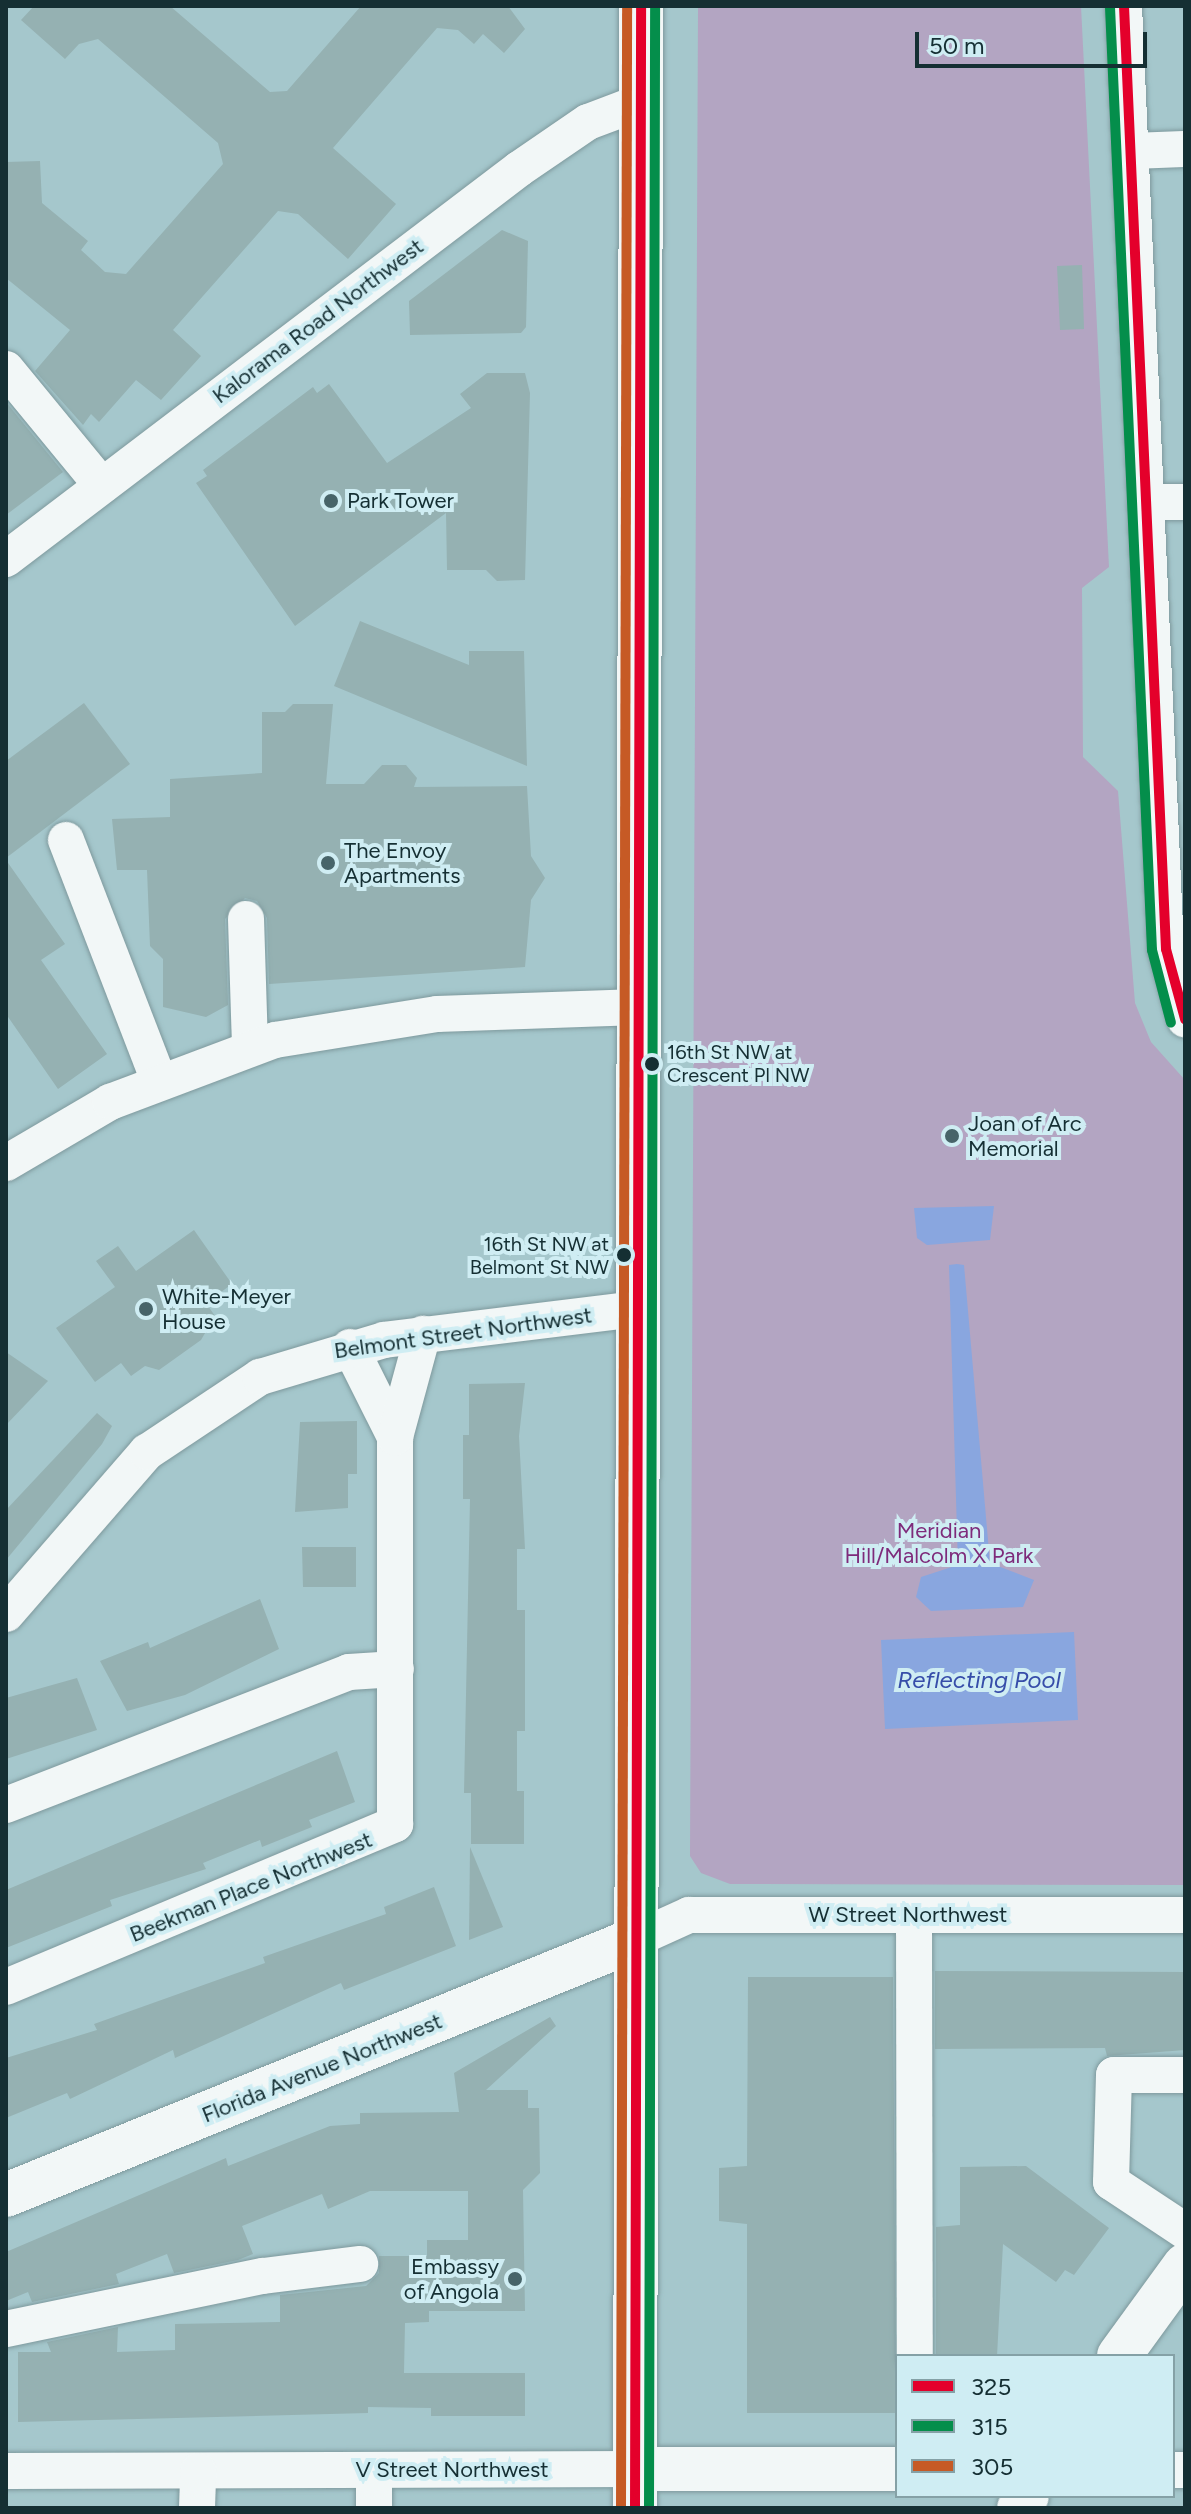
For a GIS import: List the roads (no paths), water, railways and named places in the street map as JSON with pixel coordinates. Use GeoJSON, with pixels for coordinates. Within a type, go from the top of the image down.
{"type":"FeatureCollection","features":[{"type":"Feature","properties":{"kind":"main road"},"geometry":{"type":"LineString","coordinates":[[635,2489],[641,6]]}},
{"type":"Feature","properties":{"kind":"main road","name":"Florida Avenue Northwest"},"geometry":{"type":"LineString","coordinates":[[6,2195],[636,1939]]}},
{"type":"Feature","properties":{"kind":"main road"},"geometry":{"type":"LineString","coordinates":[[1120,2354],[1185,2265]]}},
{"type":"Feature","properties":{"kind":"main road","name":"V Street Northwest"},"geometry":{"type":"LineString","coordinates":[[635,2489],[895,2469]]}},
{"type":"Feature","properties":{"kind":"street"},"geometry":{"type":"LineString","coordinates":[[1124,6],[1147,502],[1172,754],[1176,958],[1185,1019]]}},
{"type":"Feature","properties":{"kind":"street","name":"Kalorama Road Northwest"},"geometry":{"type":"LineString","coordinates":[[6,559],[519,169],[588,122],[641,102]]}},
{"type":"Feature","properties":{"kind":"street"},"geometry":{"type":"LineString","coordinates":[[1131,151],[1185,149]]}},
{"type":"Feature","properties":{"kind":"street"},"geometry":{"type":"LineString","coordinates":[[6,369],[102,486]]}},
{"type":"Feature","properties":{"kind":"street"},"geometry":{"type":"LineString","coordinates":[[1147,502],[1185,502]]}},
{"type":"Feature","properties":{"kind":"street"},"geometry":{"type":"LineString","coordinates":[[66,840],[159,1081]]}},
{"type":"Feature","properties":{"kind":"street"},"geometry":{"type":"LineString","coordinates":[[246,919],[250,1047]]}},
{"type":"Feature","properties":{"kind":"street"},"geometry":{"type":"LineString","coordinates":[[6,1163],[159,1081],[250,1047],[416,1016],[639,1007]]}},
{"type":"Feature","properties":{"kind":"street","name":"Belmont Street Northwest"},"geometry":{"type":"LineString","coordinates":[[6,1614],[120,1478],[195,1415],[284,1365],[350,1347],[423,1334],[638,1309]]}},
{"type":"Feature","properties":{"kind":"street","name":"Beekman Place Northwest"},"geometry":{"type":"LineString","coordinates":[[6,1987],[391,1830],[396,1669],[395,1437],[423,1334]]}},
{"type":"Feature","properties":{"kind":"street","name":"Beekman Place Northwest"},"geometry":{"type":"LineString","coordinates":[[350,1347],[395,1437]]}},
{"type":"Feature","properties":{"kind":"street"},"geometry":{"type":"LineString","coordinates":[[6,1805],[349,1672],[396,1669]]}},
{"type":"Feature","properties":{"kind":"street","name":"W Street Northwest"},"geometry":{"type":"LineString","coordinates":[[636,1939],[689,1915],[1185,1915]]}},
{"type":"Feature","properties":{"kind":"street"},"geometry":{"type":"LineString","coordinates":[[914,1915],[915,2354]]}},
{"type":"Feature","properties":{"kind":"street"},"geometry":{"type":"LineString","coordinates":[[1185,2075],[1114,2075],[1111,2182],[1185,2231]]}},
{"type":"Feature","properties":{"kind":"street"},"geometry":{"type":"LineString","coordinates":[[6,2329],[263,2276],[360,2264]]}},
{"type":"Feature","properties":{"kind":"street"},"geometry":{"type":"LineString","coordinates":[[374,2470],[374,2508]]}},
{"type":"Feature","properties":{"kind":"street","name":"V Street Northwest"},"geometry":{"type":"LineString","coordinates":[[6,2471],[374,2470],[635,2489]]}},
{"type":"Feature","properties":{"kind":"street"},"geometry":{"type":"LineString","coordinates":[[197,2508],[198,2471]]}},
{"type":"Feature","properties":{"kind":"water"},"geometry":{"type":"Polygon","coordinates":[[[994,1206],[990,1240],[927,1245],[917,1238],[914,1208],[994,1206]]]}},
{"type":"Feature","properties":{"kind":"water"},"geometry":{"type":"Polygon","coordinates":[[[949,1265],[964,1265],[990,1563],[1034,1580],[1023,1607],[931,1611],[916,1597],[921,1577],[958,1565],[949,1265]]]}},
{"type":"Feature","properties":{"kind":"water","name":"Reflecting Pool"},"geometry":{"type":"Polygon","coordinates":[[[1074,1632],[1078,1720],[885,1729],[881,1640],[1074,1632]]]}},
{"type":"Feature","properties":{"kind":"place","name":"Park Tower"},"geometry":{"type":"Point","coordinates":[331,501]}},
{"type":"Feature","properties":{"kind":"place","name":"The Envoy Apartments"},"geometry":{"type":"Point","coordinates":[328,863]}},
{"type":"Feature","properties":{"kind":"place","name":"16th St NW at Crescent Pl NW"},"geometry":{"type":"Point","coordinates":[652,1064]}},
{"type":"Feature","properties":{"kind":"place","name":"Joan of Arc Memorial"},"geometry":{"type":"Point","coordinates":[952,1136]}},
{"type":"Feature","properties":{"kind":"place","name":"16th St NW at Belmont St NW"},"geometry":{"type":"Point","coordinates":[624,1255]}},
{"type":"Feature","properties":{"kind":"place","name":"White-Meyer House"},"geometry":{"type":"Point","coordinates":[146,1309]}},
{"type":"Feature","properties":{"kind":"place","name":"Embassy of Angola"},"geometry":{"type":"Point","coordinates":[515,2279]}},
{"type":"Feature","properties":{"kind":"park label","name":"Meridian Hill/Malcolm X Park"},"geometry":{"type":"Point","coordinates":[939,1542]}}]}
